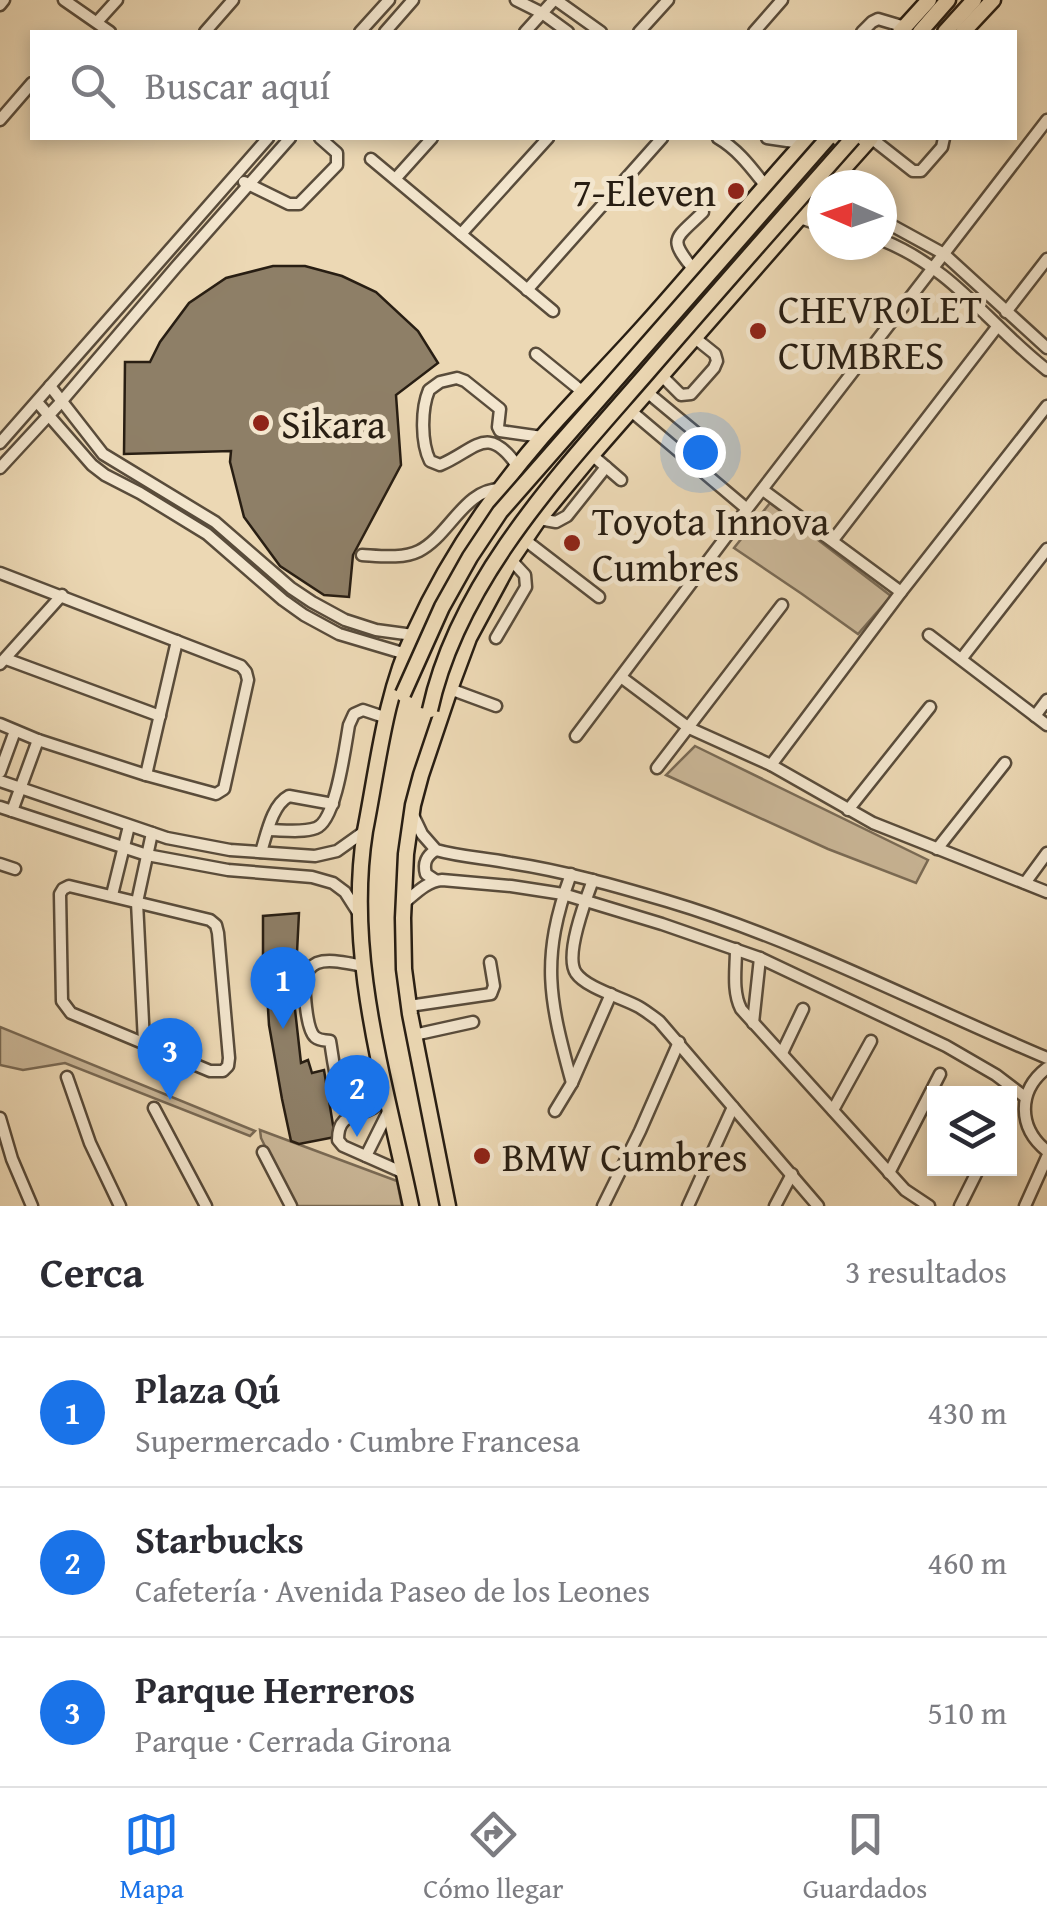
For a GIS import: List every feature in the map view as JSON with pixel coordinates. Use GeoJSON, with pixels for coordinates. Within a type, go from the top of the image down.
{"type":"FeatureCollection","features":[{"type":"Feature","properties":{"kind":"main road"},"geometry":{"type":"LineString","coordinates":[[909,30],[929,0]]}},
{"type":"Feature","properties":{"kind":"main road"},"geometry":{"type":"LineString","coordinates":[[909,30],[948,0]]}},
{"type":"Feature","properties":{"kind":"main road"},"geometry":{"type":"LineString","coordinates":[[947,30],[974,0]]}},
{"type":"Feature","properties":{"kind":"main road"},"geometry":{"type":"LineString","coordinates":[[965,30],[993,0]]}},
{"type":"Feature","properties":{"kind":"main road"},"geometry":{"type":"LineString","coordinates":[[388,716],[403,694],[442,607],[500,512],[826,140]]}},
{"type":"Feature","properties":{"kind":"main road"},"geometry":{"type":"LineString","coordinates":[[421,775],[430,710],[440,674],[464,618],[518,529],[598,429],[861,140]]}},
{"type":"Feature","properties":{"kind":"main road"},"geometry":{"type":"LineString","coordinates":[[844,170],[862,140]]}},
{"type":"Feature","properties":{"kind":"main road"},"geometry":{"type":"LineString","coordinates":[[411,1206],[384,1091],[360,916],[365,831],[388,716],[413,634],[461,545],[518,467],[805,141]]}},
{"type":"Feature","properties":{"kind":"main road"},"geometry":{"type":"LineString","coordinates":[[448,1206],[409,1006],[403,904],[412,813],[450,689],[469,638],[511,560],[539,519],[807,210]]}},
{"type":"Feature","properties":{"kind":"main road"},"geometry":{"type":"LineString","coordinates":[[738,217],[750,218],[767,232],[771,240],[768,255]]}},
{"type":"Feature","properties":{"kind":"street"},"geometry":{"type":"LineString","coordinates":[[64,0],[107,30]]}},
{"type":"Feature","properties":{"kind":"street"},"geometry":{"type":"LineString","coordinates":[[97,22],[117,0]]}},
{"type":"Feature","properties":{"kind":"street"},"geometry":{"type":"LineString","coordinates":[[206,30],[234,0]]}},
{"type":"Feature","properties":{"kind":"street"},"geometry":{"type":"LineString","coordinates":[[362,30],[389,0]]}},
{"type":"Feature","properties":{"kind":"street"},"geometry":{"type":"LineString","coordinates":[[387,30],[412,0]]}},
{"type":"Feature","properties":{"kind":"street"},"geometry":{"type":"LineString","coordinates":[[516,0],[565,30]]}},
{"type":"Feature","properties":{"kind":"street"},"geometry":{"type":"LineString","coordinates":[[527,30],[555,0],[598,30]]}},
{"type":"Feature","properties":{"kind":"street"},"geometry":{"type":"LineString","coordinates":[[641,30],[668,0]]}},
{"type":"Feature","properties":{"kind":"street"},"geometry":{"type":"LineString","coordinates":[[756,30],[782,0]]}},
{"type":"Feature","properties":{"kind":"street"},"geometry":{"type":"LineString","coordinates":[[864,30],[878,19],[906,30]]}},
{"type":"Feature","properties":{"kind":"street"},"geometry":{"type":"LineString","coordinates":[[0,120],[30,85]]}},
{"type":"Feature","properties":{"kind":"street"},"geometry":{"type":"LineString","coordinates":[[576,736],[1047,120]]}},
{"type":"Feature","properties":{"kind":"street"},"geometry":{"type":"LineString","coordinates":[[0,443],[266,140]]}},
{"type":"Feature","properties":{"kind":"street"},"geometry":{"type":"LineString","coordinates":[[0,468],[288,140]]}},
{"type":"Feature","properties":{"kind":"street"},"geometry":{"type":"LineString","coordinates":[[236,175],[289,204],[299,204],[338,165],[337,153],[322,140]]}},
{"type":"Feature","properties":{"kind":"street"},"geometry":{"type":"LineString","coordinates":[[396,178],[430,140]]}},
{"type":"Feature","properties":{"kind":"street"},"geometry":{"type":"LineString","coordinates":[[461,234],[546,140]]}},
{"type":"Feature","properties":{"kind":"street"},"geometry":{"type":"LineString","coordinates":[[526,290],[660,140]]}},
{"type":"Feature","properties":{"kind":"street"},"geometry":{"type":"LineString","coordinates":[[722,140],[733,146],[766,186],[800,218],[807,220]]}},
{"type":"Feature","properties":{"kind":"street"},"geometry":{"type":"LineString","coordinates":[[866,140],[913,171],[921,171],[944,140]]}},
{"type":"Feature","properties":{"kind":"street"},"geometry":{"type":"LineString","coordinates":[[805,141],[830,170]]}},
{"type":"Feature","properties":{"kind":"street"},"geometry":{"type":"LineString","coordinates":[[371,159],[552,312]]}},
{"type":"Feature","properties":{"kind":"street"},"geometry":{"type":"LineString","coordinates":[[694,270],[677,250],[677,240],[702,212]]}},
{"type":"Feature","properties":{"kind":"street"},"geometry":{"type":"LineString","coordinates":[[897,228],[944,254],[1047,348]]}},
{"type":"Feature","properties":{"kind":"street"},"geometry":{"type":"LineString","coordinates":[[897,246],[935,267],[1047,370]]}},
{"type":"Feature","properties":{"kind":"street"},"geometry":{"type":"LineString","coordinates":[[1006,312],[1047,259]]}},
{"type":"Feature","properties":{"kind":"street"},"geometry":{"type":"LineString","coordinates":[[833,540],[996,327]]}},
{"type":"Feature","properties":{"kind":"street"},"geometry":{"type":"LineString","coordinates":[[662,376],[681,395],[691,394],[714,368],[715,354],[695,338]]}},
{"type":"Feature","properties":{"kind":"street"},"geometry":{"type":"LineString","coordinates":[[536,354],[584,393]]}},
{"type":"Feature","properties":{"kind":"street"},"geometry":{"type":"LineString","coordinates":[[518,467],[506,450],[483,442],[440,465],[430,462],[425,448],[428,390],[449,378],[466,381],[500,409],[500,430],[542,437]]}},
{"type":"Feature","properties":{"kind":"street"},"geometry":{"type":"LineString","coordinates":[[50,386],[113,463],[215,522],[290,588],[336,615],[376,630],[413,634]]}},
{"type":"Feature","properties":{"kind":"street"},"geometry":{"type":"LineString","coordinates":[[648,392],[706,440]]}},
{"type":"Feature","properties":{"kind":"street"},"geometry":{"type":"LineString","coordinates":[[37,402],[92,465],[206,534],[304,615],[330,629],[406,654]]}},
{"type":"Feature","properties":{"kind":"street"},"geometry":{"type":"LineString","coordinates":[[771,765],[1047,406]]}},
{"type":"Feature","properties":{"kind":"street"},"geometry":{"type":"LineString","coordinates":[[631,410],[747,509]]}},
{"type":"Feature","properties":{"kind":"street"},"geometry":{"type":"LineString","coordinates":[[92,465],[103,454]]}},
{"type":"Feature","properties":{"kind":"street"},"geometry":{"type":"LineString","coordinates":[[592,455],[621,480]]}},
{"type":"Feature","properties":{"kind":"street"},"geometry":{"type":"LineString","coordinates":[[539,519],[556,522],[568,516],[606,468]]}},
{"type":"Feature","properties":{"kind":"street"},"geometry":{"type":"LineString","coordinates":[[362,555],[411,554],[420,550],[442,534],[482,492],[501,489]]}},
{"type":"Feature","properties":{"kind":"street"},"geometry":{"type":"LineString","coordinates":[[763,490],[901,592]]}},
{"type":"Feature","properties":{"kind":"street"},"geometry":{"type":"LineString","coordinates":[[525,540],[599,597]]}},
{"type":"Feature","properties":{"kind":"street"},"geometry":{"type":"LineString","coordinates":[[962,658],[1047,549]]}},
{"type":"Feature","properties":{"kind":"street"},"geometry":{"type":"LineString","coordinates":[[496,638],[526,586],[525,575],[511,560]]}},
{"type":"Feature","properties":{"kind":"street"},"geometry":{"type":"LineString","coordinates":[[0,573],[241,666],[248,680],[220,793],[211,794],[146,775],[0,724]]}},
{"type":"Feature","properties":{"kind":"street"},"geometry":{"type":"LineString","coordinates":[[283,600],[290,588]]}},
{"type":"Feature","properties":{"kind":"street"},"geometry":{"type":"LineString","coordinates":[[62,595],[3,662],[160,716]]}},
{"type":"Feature","properties":{"kind":"street"},"geometry":{"type":"LineString","coordinates":[[657,768],[782,604]]}},
{"type":"Feature","properties":{"kind":"street"},"geometry":{"type":"LineString","coordinates":[[330,629],[336,615]]}},
{"type":"Feature","properties":{"kind":"street"},"geometry":{"type":"LineString","coordinates":[[373,645],[376,630]]}},
{"type":"Feature","properties":{"kind":"street"},"geometry":{"type":"LineString","coordinates":[[929,635],[1047,725]]}},
{"type":"Feature","properties":{"kind":"street"},"geometry":{"type":"LineString","coordinates":[[146,775],[177,642]]}},
{"type":"Feature","properties":{"kind":"street"},"geometry":{"type":"LineString","coordinates":[[621,677],[689,728],[771,765],[848,810],[896,834],[1047,892]]}},
{"type":"Feature","properties":{"kind":"street"},"geometry":{"type":"LineString","coordinates":[[450,689],[496,706]]}},
{"type":"Feature","properties":{"kind":"street"},"geometry":{"type":"LineString","coordinates":[[1035,716],[1047,700]]}},
{"type":"Feature","properties":{"kind":"street"},"geometry":{"type":"LineString","coordinates":[[848,810],[930,706]]}},
{"type":"Feature","properties":{"kind":"street"},"geometry":{"type":"LineString","coordinates":[[268,830],[318,827],[332,804],[354,714],[363,710],[388,716]]}},
{"type":"Feature","properties":{"kind":"street"},"geometry":{"type":"LineString","coordinates":[[0,772],[15,731]]}},
{"type":"Feature","properties":{"kind":"street"},"geometry":{"type":"LineString","coordinates":[[12,811],[38,740]]}},
{"type":"Feature","properties":{"kind":"street"},"geometry":{"type":"LineString","coordinates":[[936,849],[1004,763]]}},
{"type":"Feature","properties":{"kind":"street"},"geometry":{"type":"LineString","coordinates":[[0,781],[152,834],[195,844],[315,856],[337,851],[365,831]]}},
{"type":"Feature","properties":{"kind":"street"},"geometry":{"type":"LineString","coordinates":[[261,852],[284,797],[332,804]]}},
{"type":"Feature","properties":{"kind":"street"},"geometry":{"type":"LineString","coordinates":[[0,806],[147,855],[246,873],[333,882],[345,892],[360,916]]}},
{"type":"Feature","properties":{"kind":"street"},"geometry":{"type":"LineString","coordinates":[[412,813],[422,834],[436,850],[570,874],[723,919],[814,954],[1047,1058]]}},
{"type":"Feature","properties":{"kind":"street"},"geometry":{"type":"LineString","coordinates":[[112,895],[129,826]]}},
{"type":"Feature","properties":{"kind":"street"},"geometry":{"type":"LineString","coordinates":[[144,1042],[136,902],[152,834]]}},
{"type":"Feature","properties":{"kind":"street"},"geometry":{"type":"LineString","coordinates":[[436,850],[429,854],[425,864],[426,874],[435,880],[563,894],[736,949],[946,1046],[1026,1098]]}},
{"type":"Feature","properties":{"kind":"street"},"geometry":{"type":"LineString","coordinates":[[1025,883],[1047,852]]}},
{"type":"Feature","properties":{"kind":"street"},"geometry":{"type":"LineString","coordinates":[[0,864],[14,870]]}},
{"type":"Feature","properties":{"kind":"street"},"geometry":{"type":"LineString","coordinates":[[570,874],[555,925],[549,970],[557,1027],[572,1084]]}},
{"type":"Feature","properties":{"kind":"street"},"geometry":{"type":"LineString","coordinates":[[403,904],[435,880]]}},
{"type":"Feature","properties":{"kind":"street"},"geometry":{"type":"LineString","coordinates":[[592,880],[573,952],[577,975],[649,1014],[678,1042],[818,1206]]}},
{"type":"Feature","properties":{"kind":"street"},"geometry":{"type":"LineString","coordinates":[[75,886],[112,895],[210,920],[216,925],[229,1058],[223,1072],[216,1073],[71,1013],[62,1002],[60,894],[75,886]]}},
{"type":"Feature","properties":{"kind":"street"},"geometry":{"type":"LineString","coordinates":[[555,925],[578,931]]}},
{"type":"Feature","properties":{"kind":"street"},"geometry":{"type":"LineString","coordinates":[[736,949],[736,1000],[753,1024],[905,1190],[929,1206]]}},
{"type":"Feature","properties":{"kind":"street"},"geometry":{"type":"LineString","coordinates":[[801,978],[814,954]]}},
{"type":"Feature","properties":{"kind":"street"},"geometry":{"type":"LineString","coordinates":[[753,1024],[760,958]]}},
{"type":"Feature","properties":{"kind":"street"},"geometry":{"type":"LineString","coordinates":[[364,966],[332,962],[313,965],[306,978],[308,1016],[314,1036],[330,1041],[346,1102],[357,1102],[384,1091]]}},
{"type":"Feature","properties":{"kind":"street"},"geometry":{"type":"LineString","coordinates":[[409,1006],[491,994],[494,986],[490,962]]}},
{"type":"Feature","properties":{"kind":"street"},"geometry":{"type":"LineString","coordinates":[[549,970],[573,968]]}},
{"type":"Feature","properties":{"kind":"street"},"geometry":{"type":"LineString","coordinates":[[555,1110],[572,1084],[610,994]]}},
{"type":"Feature","properties":{"kind":"street"},"geometry":{"type":"LineString","coordinates":[[782,1053],[803,1009]]}},
{"type":"Feature","properties":{"kind":"street"},"geometry":{"type":"LineString","coordinates":[[414,1035],[472,1022]]}},
{"type":"Feature","properties":{"kind":"street"},"geometry":{"type":"LineString","coordinates":[[833,1110],[871,1041]]}},
{"type":"Feature","properties":{"kind":"street"},"geometry":{"type":"LineString","coordinates":[[603,1206],[678,1042]]}},
{"type":"Feature","properties":{"kind":"street"},"geometry":{"type":"LineString","coordinates":[[1025,1206],[1047,1154],[1028,1130],[1024,1116],[1026,1098],[1035,1078],[1047,1068]]}},
{"type":"Feature","properties":{"kind":"street"},"geometry":{"type":"LineString","coordinates":[[889,1173],[940,1074]]}},
{"type":"Feature","properties":{"kind":"street"},"geometry":{"type":"LineString","coordinates":[[67,1077],[90,1143],[120,1206]]}},
{"type":"Feature","properties":{"kind":"street"},"geometry":{"type":"LineString","coordinates":[[384,1091],[375,1107],[348,1117],[338,1133],[339,1144],[404,1174]]}},
{"type":"Feature","properties":{"kind":"street"},"geometry":{"type":"LineString","coordinates":[[154,1108],[206,1206]]}},
{"type":"Feature","properties":{"kind":"street"},"geometry":{"type":"LineString","coordinates":[[688,1206],[733,1108]]}},
{"type":"Feature","properties":{"kind":"street"},"geometry":{"type":"LineString","coordinates":[[366,1156],[388,1112]]}},
{"type":"Feature","properties":{"kind":"street"},"geometry":{"type":"LineString","coordinates":[[0,1118],[32,1206]]}},
{"type":"Feature","properties":{"kind":"street"},"geometry":{"type":"LineString","coordinates":[[263,1152],[291,1206]]}},
{"type":"Feature","properties":{"kind":"street"},"geometry":{"type":"LineString","coordinates":[[775,1206],[792,1174]]}},
{"type":"Feature","properties":{"kind":"street"},"geometry":{"type":"LineString","coordinates":[[960,1206],[975,1176]]}},
{"type":"Feature","properties":{"kind":"shaded area"},"geometry":{"type":"Polygon","coordinates":[[[770,503],[891,596],[858,634],[734,548],[770,503]]]}},
{"type":"Feature","properties":{"kind":"shaded area"},"geometry":{"type":"Polygon","coordinates":[[[695,746],[928,860],[916,883],[828,849],[666,775],[695,746]]]}},
{"type":"Feature","properties":{"kind":"shaded area"},"geometry":{"type":"Polygon","coordinates":[[[0,1027],[255,1131],[250,1136],[65,1063],[23,1070],[0,1065],[0,1027]]]}},
{"type":"Feature","properties":{"kind":"shaded area"},"geometry":{"type":"Polygon","coordinates":[[[260,1130],[397,1181],[402,1206],[294,1206],[260,1130]]]}},
{"type":"Feature","properties":{"kind":"building","name":"Sikara"},"geometry":{"type":"Polygon","coordinates":[[[273,266],[305,266],[342,276],[376,292],[418,331],[438,363],[396,395],[401,465],[353,555],[349,597],[324,595],[280,566],[244,517],[230,462],[231,451],[124,454],[125,362],[150,362],[189,303],[226,278],[273,266]]]}},
{"type":"Feature","properties":{"kind":"building"},"geometry":{"type":"Polygon","coordinates":[[[299,913],[296,972],[291,974],[301,1063],[308,1060],[312,1073],[324,1070],[335,1137],[299,1144],[291,1141],[269,1025],[263,916],[299,913]]]}},
{"type":"Feature","properties":{"kind":"place","name":"7-Eleven"},"geometry":{"type":"Point","coordinates":[736,191]}},
{"type":"Feature","properties":{"kind":"place","name":"CHEVROLET CUMBRES"},"geometry":{"type":"Point","coordinates":[758,331]}},
{"type":"Feature","properties":{"kind":"place","name":"Sikara"},"geometry":{"type":"Point","coordinates":[261,423]}},
{"type":"Feature","properties":{"kind":"place","name":"Toyota Innova Cumbres"},"geometry":{"type":"Point","coordinates":[572,543]}},
{"type":"Feature","properties":{"kind":"place","name":"Plaza Qú"},"geometry":{"type":"Point","coordinates":[283,1029]}},
{"type":"Feature","properties":{"kind":"place","name":"Parque Herreros"},"geometry":{"type":"Point","coordinates":[170,1100]}},
{"type":"Feature","properties":{"kind":"place","name":"Starbucks"},"geometry":{"type":"Point","coordinates":[357,1137]}},
{"type":"Feature","properties":{"kind":"place","name":"BMW Cumbres"},"geometry":{"type":"Point","coordinates":[482,1156]}}]}
